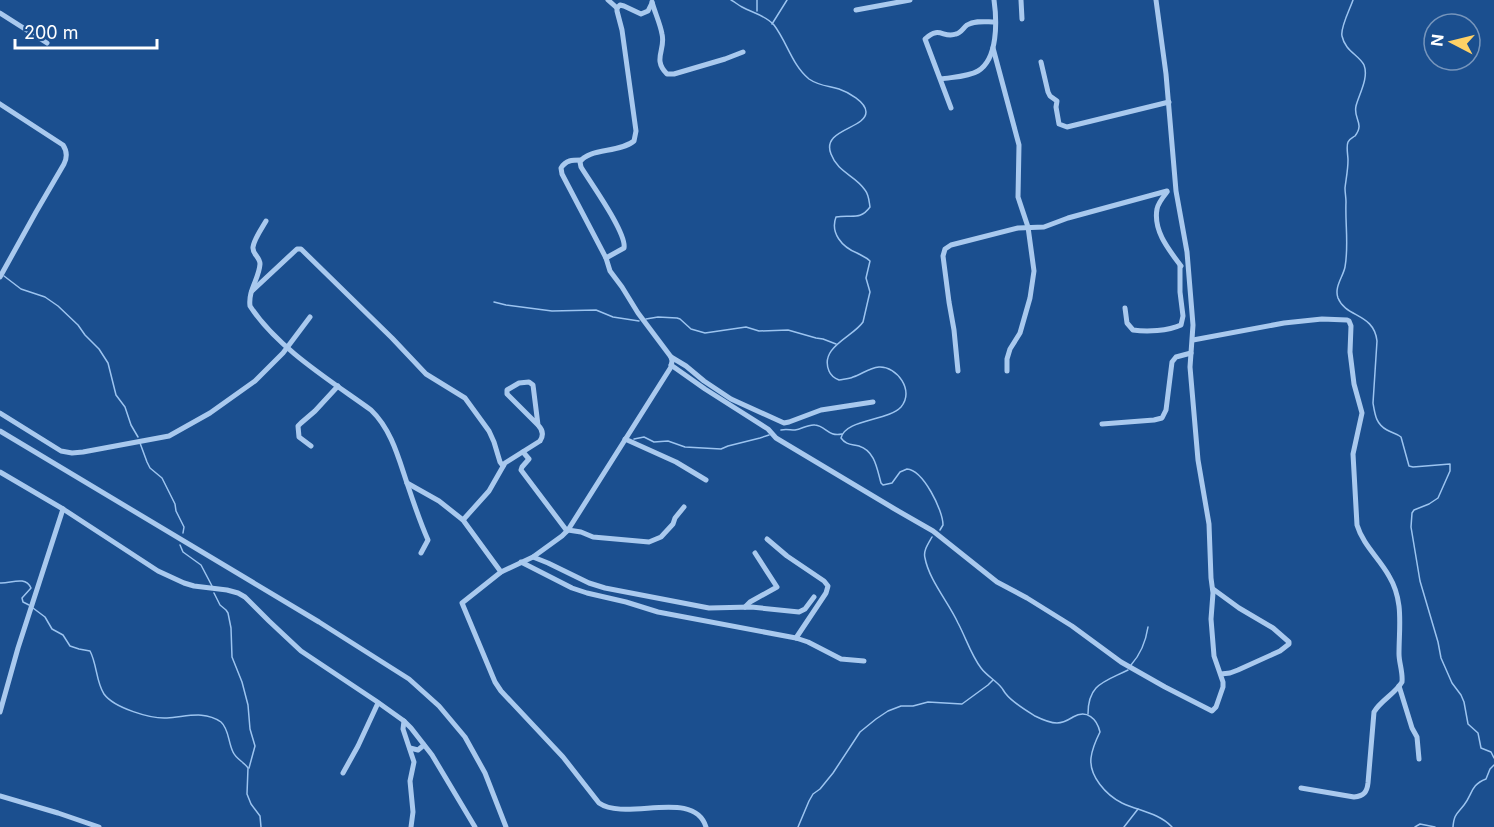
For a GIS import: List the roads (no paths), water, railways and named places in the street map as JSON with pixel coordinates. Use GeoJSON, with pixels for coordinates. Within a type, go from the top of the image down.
{"type":"FeatureCollection","features":[{"type":"Feature","properties":{"kind":"street"},"geometry":{"type":"LineString","coordinates":[[608,0],[617,8],[626,57],[634,141],[625,147],[570,160],[561,168],[606,258],[610,271],[638,314],[671,357],[731,399],[784,423],[821,411],[873,402]]}},
{"type":"Feature","properties":{"kind":"street"},"geometry":{"type":"LineString","coordinates":[[856,10],[910,0]]}},
{"type":"Feature","properties":{"kind":"street"},"geometry":{"type":"LineString","coordinates":[[941,80],[977,72],[983,67],[993,48],[994,0]]}},
{"type":"Feature","properties":{"kind":"street"},"geometry":{"type":"LineString","coordinates":[[1021,0],[1022,19]]}},
{"type":"Feature","properties":{"kind":"street"},"geometry":{"type":"LineString","coordinates":[[671,365],[768,429],[776,438],[933,531],[997,582],[1072,626],[1135,671],[1212,711],[1215,710],[1223,687],[1214,656],[1211,620],[1213,589],[1208,513],[1197,460],[1191,353],[1193,325],[1186,243],[1176,191],[1169,102],[1156,0]]}},
{"type":"Feature","properties":{"kind":"street"},"geometry":{"type":"LineString","coordinates":[[617,8],[620,5],[624,6],[640,14],[648,11],[652,1]]}},
{"type":"Feature","properties":{"kind":"street"},"geometry":{"type":"LineString","coordinates":[[652,1],[663,36],[660,63],[662,70],[667,74],[725,59],[743,51]]}},
{"type":"Feature","properties":{"kind":"street"},"geometry":{"type":"LineString","coordinates":[[0,13],[47,44]]}},
{"type":"Feature","properties":{"kind":"street"},"geometry":{"type":"LineString","coordinates":[[951,108],[925,41],[926,37],[938,32],[955,35],[970,23],[995,22]]}},
{"type":"Feature","properties":{"kind":"street"},"geometry":{"type":"LineString","coordinates":[[993,48],[1019,145],[1018,197],[1028,227],[1034,271],[1030,298],[1020,333],[1008,353],[1007,371]]}},
{"type":"Feature","properties":{"kind":"street"},"geometry":{"type":"LineString","coordinates":[[1041,62],[1048,92],[1057,101],[1059,124],[1063,126],[1067,127],[1169,102]]}},
{"type":"Feature","properties":{"kind":"street"},"geometry":{"type":"LineString","coordinates":[[0,105],[63,145],[66,149],[66,157],[0,277]]}},
{"type":"Feature","properties":{"kind":"street"},"geometry":{"type":"LineString","coordinates":[[581,159],[581,167],[625,242],[624,248],[606,258]]}},
{"type":"Feature","properties":{"kind":"street"},"geometry":{"type":"LineString","coordinates":[[957,370],[954,330],[943,256],[945,249],[951,245],[1018,228],[1044,227],[1175,187],[1176,191]]}},
{"type":"Feature","properties":{"kind":"street"},"geometry":{"type":"LineString","coordinates":[[1167,191],[1156,209],[1157,218],[1163,240],[1189,277]]}},
{"type":"Feature","properties":{"kind":"street"},"geometry":{"type":"LineString","coordinates":[[266,221],[253,245],[260,264],[251,292],[250,306],[287,347],[371,410],[382,421],[396,450],[428,540],[421,553]]}},
{"type":"Feature","properties":{"kind":"street"},"geometry":{"type":"LineString","coordinates":[[251,292],[285,259],[297,249],[301,249],[393,338],[426,374],[465,399],[489,431],[503,466]]}},
{"type":"Feature","properties":{"kind":"street"},"geometry":{"type":"LineString","coordinates":[[1125,308],[1127,322],[1134,330],[1145,331],[1181,325],[1183,316],[1180,266]]}},
{"type":"Feature","properties":{"kind":"street"},"geometry":{"type":"LineString","coordinates":[[0,413],[61,451],[83,452],[169,436],[210,413],[255,381],[287,347],[310,317]]}},
{"type":"Feature","properties":{"kind":"street"},"geometry":{"type":"LineString","coordinates":[[1193,340],[1305,320],[1343,319],[1349,321],[1351,329],[1350,352],[1354,384],[1362,413],[1353,454],[1357,525],[1360,537],[1378,558],[1396,588],[1401,622],[1402,677],[1399,686],[1374,712],[1368,783],[1363,795],[1354,797],[1301,788]]}},
{"type":"Feature","properties":{"kind":"street"},"geometry":{"type":"LineString","coordinates":[[1102,424],[1162,418],[1166,410],[1172,362],[1176,357],[1191,353]]}},
{"type":"Feature","properties":{"kind":"street"},"geometry":{"type":"LineString","coordinates":[[671,357],[671,365],[567,530],[533,557],[501,572],[462,603],[495,682],[501,691],[564,758],[604,807],[616,809],[680,807],[699,814],[706,827]]}},
{"type":"Feature","properties":{"kind":"street"},"geometry":{"type":"LineString","coordinates":[[463,520],[489,491],[504,463],[542,438],[543,431],[507,394],[507,390],[515,385],[529,382],[533,385],[538,425]]}},
{"type":"Feature","properties":{"kind":"street"},"geometry":{"type":"LineString","coordinates":[[311,446],[299,437],[298,426],[338,386]]}},
{"type":"Feature","properties":{"kind":"street"},"geometry":{"type":"LineString","coordinates":[[0,431],[310,616],[409,679],[439,706],[465,737],[485,773],[506,827]]}},
{"type":"Feature","properties":{"kind":"street"},"geometry":{"type":"LineString","coordinates":[[625,439],[676,462],[706,480]]}},
{"type":"Feature","properties":{"kind":"street"},"geometry":{"type":"LineString","coordinates":[[523,452],[529,459],[521,470],[567,530],[593,537],[649,542],[657,540],[669,529],[684,507]]}},
{"type":"Feature","properties":{"kind":"street"},"geometry":{"type":"LineString","coordinates":[[0,471],[143,562],[174,579],[194,586],[233,591],[245,597],[301,651],[404,721],[432,755],[475,827]]}},
{"type":"Feature","properties":{"kind":"street"},"geometry":{"type":"LineString","coordinates":[[407,483],[439,501],[463,520],[501,572]]}},
{"type":"Feature","properties":{"kind":"street"},"geometry":{"type":"LineString","coordinates":[[0,712],[63,509]]}},
{"type":"Feature","properties":{"kind":"street"},"geometry":{"type":"LineString","coordinates":[[767,538],[787,556],[824,580],[828,586],[826,593],[796,638]]}},
{"type":"Feature","properties":{"kind":"street"},"geometry":{"type":"LineString","coordinates":[[745,607],[777,587],[754,553]]}},
{"type":"Feature","properties":{"kind":"street"},"geometry":{"type":"LineString","coordinates":[[533,557],[605,588],[708,609],[745,607],[800,612],[814,597]]}},
{"type":"Feature","properties":{"kind":"street"},"geometry":{"type":"LineString","coordinates":[[521,562],[572,588],[587,593],[658,612],[796,638],[841,659],[864,661]]}},
{"type":"Feature","properties":{"kind":"street"},"geometry":{"type":"LineString","coordinates":[[1213,589],[1273,628],[1289,642],[1280,651],[1238,670],[1221,674]]}},
{"type":"Feature","properties":{"kind":"street"},"geometry":{"type":"LineString","coordinates":[[1399,686],[1417,737],[1419,759]]}},
{"type":"Feature","properties":{"kind":"street"},"geometry":{"type":"LineString","coordinates":[[343,773],[378,703]]}},
{"type":"Feature","properties":{"kind":"street"},"geometry":{"type":"LineString","coordinates":[[404,721],[403,729],[414,762],[410,781],[413,812],[411,827]]}},
{"type":"Feature","properties":{"kind":"street"},"geometry":{"type":"LineString","coordinates":[[410,748],[418,750],[424,745]]}},
{"type":"Feature","properties":{"kind":"street"},"geometry":{"type":"LineString","coordinates":[[0,796],[99,827]]}},
{"type":"Feature","properties":{"kind":"waterway"},"geometry":{"type":"LineString","coordinates":[[731,0],[763,16],[774,25],[798,67],[809,79],[847,92],[860,101],[865,108],[864,118],[838,134],[832,139],[830,146],[831,154],[838,166],[861,185],[868,196],[870,207],[859,216],[836,217],[835,229],[842,243],[870,261],[866,278],[870,292],[863,322],[838,343],[829,355],[827,363],[831,374],[839,380],[851,378],[879,367],[898,375],[906,394],[901,407],[895,412],[850,427],[841,438],[869,452],[883,485],[892,483],[900,472],[907,469],[919,476],[931,492],[940,510],[943,525],[940,530]]}},
{"type":"Feature","properties":{"kind":"waterway"},"geometry":{"type":"LineString","coordinates":[[757,0],[757,11]]}},
{"type":"Feature","properties":{"kind":"waterway"},"geometry":{"type":"LineString","coordinates":[[772,24],[787,0]]}},
{"type":"Feature","properties":{"kind":"waterway"},"geometry":{"type":"LineString","coordinates":[[1353,0],[1344,23],[1342,36],[1349,49],[1364,65],[1365,75],[1356,106],[1358,132],[1347,144],[1346,259],[1337,294],[1342,304],[1371,325],[1375,332],[1377,341],[1373,403],[1378,422],[1383,428],[1401,437],[1409,466],[1450,464],[1450,471],[1438,498],[1414,510],[1411,527],[1420,581],[1441,658],[1452,683],[1464,702],[1468,724],[1478,733],[1481,748],[1491,752],[1494,758]]}},
{"type":"Feature","properties":{"kind":"waterway"},"geometry":{"type":"LineString","coordinates":[[4,276],[21,289],[45,297],[58,306],[99,349],[108,363],[116,395],[125,407],[138,437]]}},
{"type":"Feature","properties":{"kind":"waterway"},"geometry":{"type":"LineString","coordinates":[[494,302],[552,311],[596,310],[613,317],[639,321]]}},
{"type":"Feature","properties":{"kind":"waterway"},"geometry":{"type":"LineString","coordinates":[[646,319],[677,318],[691,329],[705,333],[746,327],[759,331],[788,330],[836,344]]}},
{"type":"Feature","properties":{"kind":"waterway"},"geometry":{"type":"LineString","coordinates":[[781,430],[795,430],[815,425],[830,433],[842,434]]}},
{"type":"Feature","properties":{"kind":"waterway"},"geometry":{"type":"LineString","coordinates":[[634,439],[644,437],[654,442],[668,441],[685,447],[721,449],[769,435]]}},
{"type":"Feature","properties":{"kind":"waterway"},"geometry":{"type":"LineString","coordinates":[[140,443],[150,468],[162,478],[175,504],[184,527],[183,533]]}},
{"type":"Feature","properties":{"kind":"waterway"},"geometry":{"type":"LineString","coordinates":[[932,537],[925,553],[927,566],[974,658],[983,671],[999,684],[1012,700],[1035,716],[1057,723],[1083,714],[1094,719],[1100,732],[1094,745],[1091,765],[1100,784],[1116,800],[1155,815],[1172,827]]}},
{"type":"Feature","properties":{"kind":"waterway"},"geometry":{"type":"LineString","coordinates":[[180,545],[183,552],[201,565],[212,586]]}},
{"type":"Feature","properties":{"kind":"waterway"},"geometry":{"type":"LineString","coordinates":[[0,583],[21,581],[28,584],[31,588],[22,598],[23,602],[29,605]]}},
{"type":"Feature","properties":{"kind":"waterway"},"geometry":{"type":"LineString","coordinates":[[214,593],[220,605],[228,613],[232,657],[248,705],[250,729],[255,746],[249,768]]}},
{"type":"Feature","properties":{"kind":"waterway"},"geometry":{"type":"LineString","coordinates":[[33,608],[45,617],[52,629],[63,635],[70,646],[90,651],[101,689],[116,704],[152,717],[201,715],[221,722],[226,728],[234,754],[248,768],[247,794],[260,816],[261,827]]}},
{"type":"Feature","properties":{"kind":"waterway"},"geometry":{"type":"LineString","coordinates":[[1131,665],[1142,647],[1148,627]]}},
{"type":"Feature","properties":{"kind":"waterway"},"geometry":{"type":"LineString","coordinates":[[1088,714],[1094,690],[1105,681],[1128,670]]}},
{"type":"Feature","properties":{"kind":"waterway"},"geometry":{"type":"LineString","coordinates":[[798,827],[813,794],[833,773],[860,732],[876,719],[901,706],[928,702],[962,704],[993,680]]}},
{"type":"Feature","properties":{"kind":"waterway"},"geometry":{"type":"LineString","coordinates":[[1453,827],[1455,817],[1474,787],[1486,779],[1494,765]]}},
{"type":"Feature","properties":{"kind":"waterway"},"geometry":{"type":"LineString","coordinates":[[1124,827],[1138,809]]}},
{"type":"Feature","properties":{"kind":"waterway"},"geometry":{"type":"LineString","coordinates":[[1415,827],[1420,824],[1435,827]]}}]}
